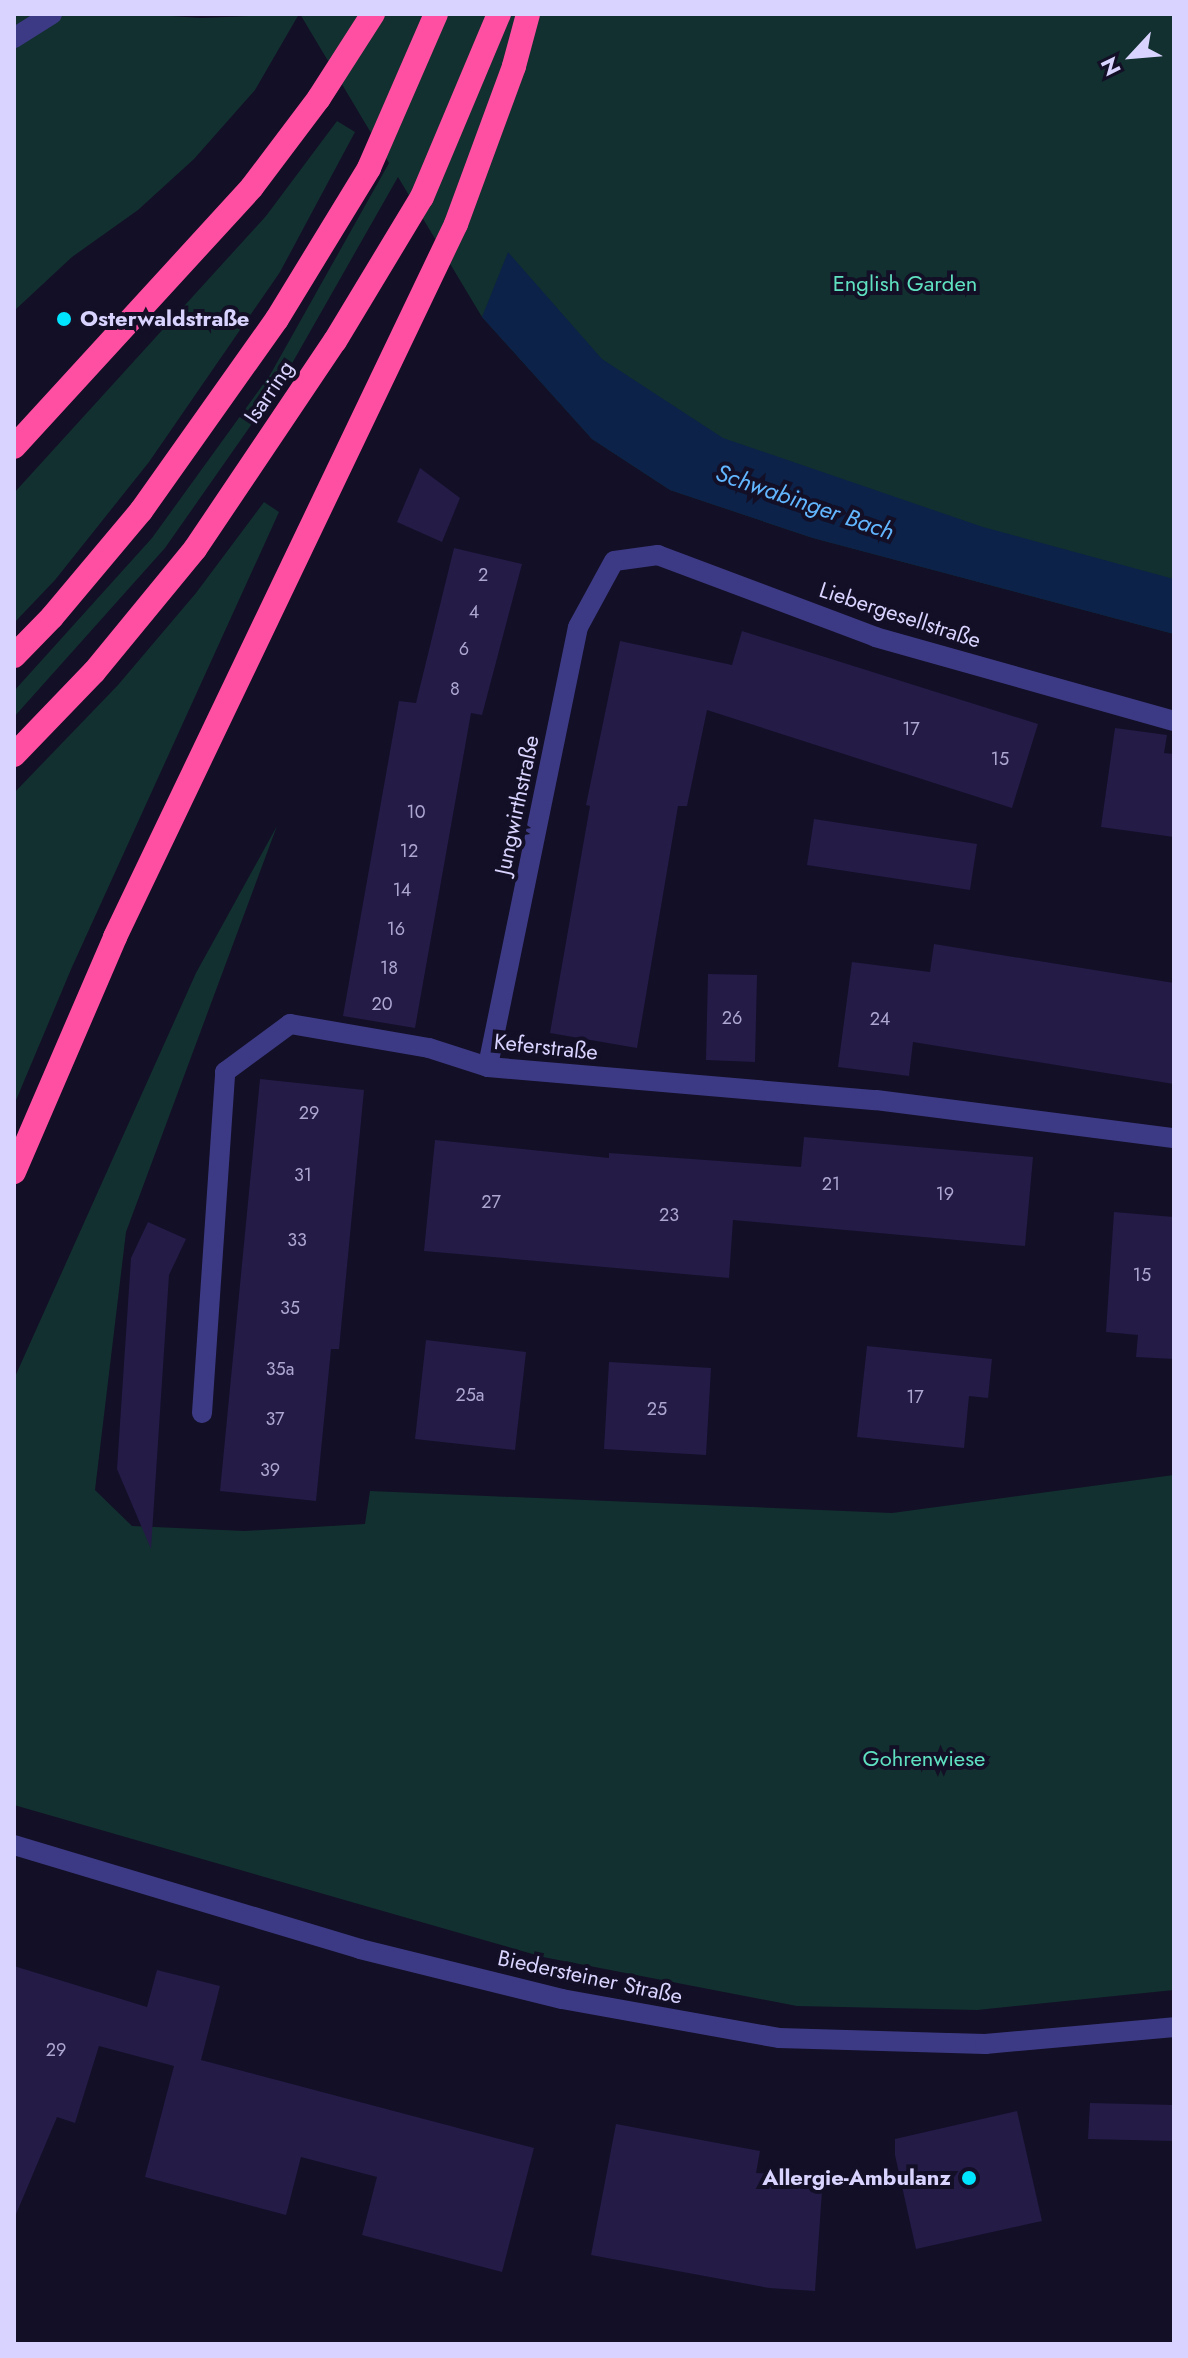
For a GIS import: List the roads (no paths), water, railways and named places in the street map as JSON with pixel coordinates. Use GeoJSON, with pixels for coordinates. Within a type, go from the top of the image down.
{"type":"FeatureCollection","features":[{"type":"Feature","properties":{"kind":"highway"},"geometry":{"type":"LineString","coordinates":[[14,447],[252,187],[319,98],[373,14]]}},
{"type":"Feature","properties":{"kind":"highway","name":"Isarring"},"geometry":{"type":"LineString","coordinates":[[14,656],[52,617],[141,511],[277,319],[369,168],[436,14]]}},
{"type":"Feature","properties":{"kind":"highway","name":"Isarring"},"geometry":{"type":"LineString","coordinates":[[14,755],[94,672],[195,549],[335,341],[422,197],[499,14]]}},
{"type":"Feature","properties":{"kind":"highway"},"geometry":{"type":"LineString","coordinates":[[14,1172],[115,937],[456,224],[514,66],[528,14]]}},
{"type":"Feature","properties":{"kind":"street"},"geometry":{"type":"LineString","coordinates":[[14,38],[52,14]]}},
{"type":"Feature","properties":{"kind":"street","name":"Liebergesellstraße"},"geometry":{"type":"LineString","coordinates":[[614,561],[658,555],[876,637],[1174,721]]}},
{"type":"Feature","properties":{"kind":"street","name":"Jungwirthstraße"},"geometry":{"type":"LineString","coordinates":[[488,1067],[578,627],[614,561]]}},
{"type":"Feature","properties":{"kind":"street","name":"Keferstraße"},"geometry":{"type":"LineString","coordinates":[[202,1413],[225,1072],[290,1024],[429,1048],[488,1067],[876,1100],[1174,1138]]}},
{"type":"Feature","properties":{"kind":"street","name":"Biedersteiner Straße"},"geometry":{"type":"LineString","coordinates":[[14,1845],[360,1949],[562,1999],[779,2038],[985,2044],[1174,2027]]}},
{"type":"Feature","properties":{"kind":"water","name":"Schwabinger Bach"},"geometry":{"type":"Polygon","coordinates":[[[508,252],[602,359],[723,438],[983,527],[1174,579],[1174,634],[813,538],[670,490],[592,439],[482,317],[508,252]]]}},
{"type":"Feature","properties":{"kind":"place","name":"Osterwaldstraße"},"geometry":{"type":"Point","coordinates":[64,319]}},
{"type":"Feature","properties":{"kind":"place","name":"Allergie-Ambulanz"},"geometry":{"type":"Point","coordinates":[969,2178]}},
{"type":"Feature","properties":{"kind":"park label","name":"English Garden"},"geometry":{"type":"Point","coordinates":[905,284]}},
{"type":"Feature","properties":{"kind":"park label","name":"Gohrenwiese"},"geometry":{"type":"Point","coordinates":[924,1759]}}]}
